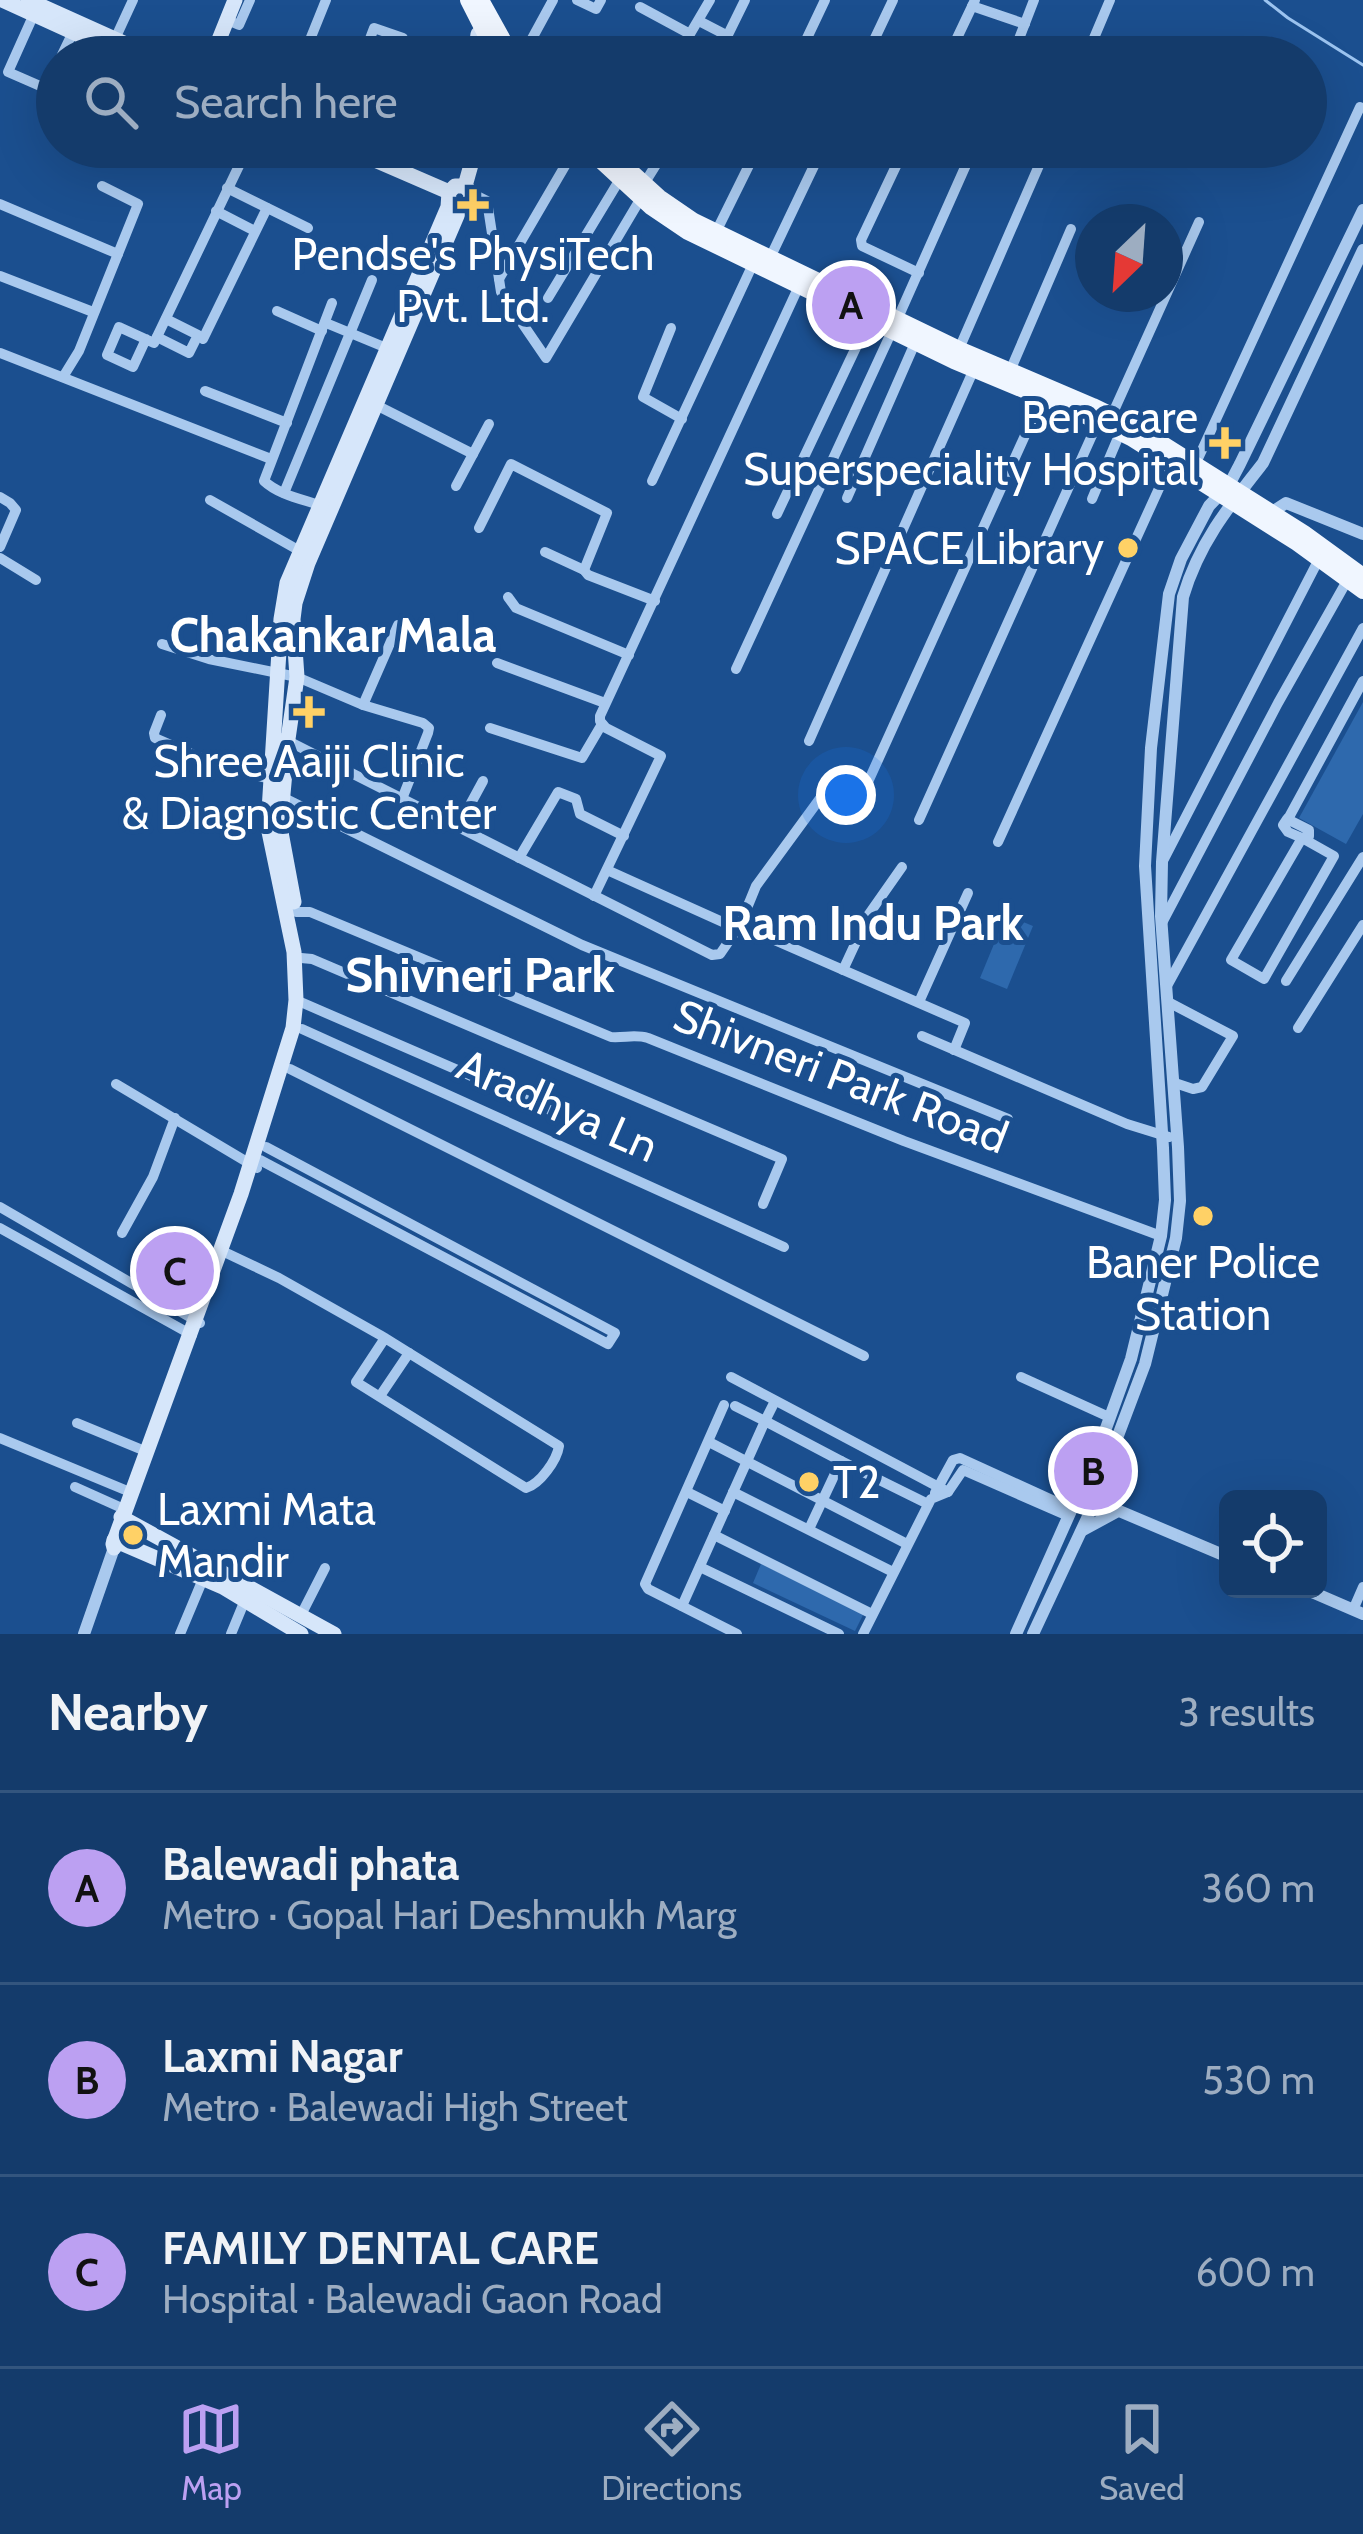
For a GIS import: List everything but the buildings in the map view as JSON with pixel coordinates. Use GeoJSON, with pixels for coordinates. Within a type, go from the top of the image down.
{"type":"FeatureCollection","features":[{"type":"Feature","properties":{"kind":"main road"},"geometry":{"type":"LineString","coordinates":[[2,0],[62,7],[110,36]]}},
{"type":"Feature","properties":{"kind":"main road"},"geometry":{"type":"LineString","coordinates":[[221,36],[236,0]]}},
{"type":"Feature","properties":{"kind":"main road"},"geometry":{"type":"LineString","coordinates":[[468,0],[494,36]]}},
{"type":"Feature","properties":{"kind":"main road"},"geometry":{"type":"LineString","coordinates":[[481,0],[487,27]]}},
{"type":"Feature","properties":{"kind":"main road"},"geometry":{"type":"LineString","coordinates":[[31,7],[82,36]]}},
{"type":"Feature","properties":{"kind":"main road"},"geometry":{"type":"LineString","coordinates":[[479,36],[487,27]]}},
{"type":"Feature","properties":{"kind":"main road"},"geometry":{"type":"LineString","coordinates":[[394,168],[459,196]]}},
{"type":"Feature","properties":{"kind":"main road"},"geometry":{"type":"LineString","coordinates":[[262,1161],[301,1002],[268,827],[272,779],[298,677],[295,603],[326,507],[469,168]]}},
{"type":"Feature","properties":{"kind":"main road"},"geometry":{"type":"LineString","coordinates":[[608,168],[799,286],[869,320],[958,349],[984,369],[1010,371],[1196,463],[1319,559],[1355,577]]}},
{"type":"Feature","properties":{"kind":"main road"},"geometry":{"type":"LineString","coordinates":[[622,168],[688,232],[761,261],[894,326],[915,343],[1110,423],[1171,462],[1287,515],[1355,577],[1363,591]]}},
{"type":"Feature","properties":{"kind":"main road"},"geometry":{"type":"LineString","coordinates":[[334,1634],[298,1626],[115,1543],[223,1251],[262,1161],[302,1029],[301,958],[280,826],[278,674],[283,601],[300,550],[376,405],[393,351]]}},
{"type":"Feature","properties":{"kind":"main road"},"geometry":{"type":"LineString","coordinates":[[124,1515],[195,1329]]}},
{"type":"Feature","properties":{"kind":"main road"},"geometry":{"type":"LineString","coordinates":[[124,1515],[298,1626]]}},
{"type":"Feature","properties":{"kind":"main road"},"geometry":{"type":"LineString","coordinates":[[156,1559],[164,1541]]}},
{"type":"Feature","properties":{"kind":"street"},"geometry":{"type":"LineString","coordinates":[[116,36],[133,0]]}},
{"type":"Feature","properties":{"kind":"street"},"geometry":{"type":"LineString","coordinates":[[227,20],[239,25],[250,0]]}},
{"type":"Feature","properties":{"kind":"street"},"geometry":{"type":"LineString","coordinates":[[311,36],[326,0]]}},
{"type":"Feature","properties":{"kind":"street"},"geometry":{"type":"LineString","coordinates":[[524,36],[553,0]]}},
{"type":"Feature","properties":{"kind":"street"},"geometry":{"type":"LineString","coordinates":[[577,0],[596,9],[601,0]]}},
{"type":"Feature","properties":{"kind":"street"},"geometry":{"type":"LineString","coordinates":[[640,8],[687,34],[693,32],[710,0]]}},
{"type":"Feature","properties":{"kind":"street"},"geometry":{"type":"LineString","coordinates":[[727,36],[745,0]]}},
{"type":"Feature","properties":{"kind":"street"},"geometry":{"type":"LineString","coordinates":[[808,36],[824,0]]}},
{"type":"Feature","properties":{"kind":"street"},"geometry":{"type":"LineString","coordinates":[[876,36],[893,0]]}},
{"type":"Feature","properties":{"kind":"street"},"geometry":{"type":"LineString","coordinates":[[1020,36],[1034,0]]}},
{"type":"Feature","properties":{"kind":"street"},"geometry":{"type":"LineString","coordinates":[[1095,36],[1111,0]]}},
{"type":"Feature","properties":{"kind":"street"},"geometry":{"type":"LineString","coordinates":[[957,36],[973,3],[1025,24]]}},
{"type":"Feature","properties":{"kind":"street"},"geometry":{"type":"LineString","coordinates":[[31,7],[8,72],[36,84]]}},
{"type":"Feature","properties":{"kind":"street"},"geometry":{"type":"LineString","coordinates":[[699,21],[722,36]]}},
{"type":"Feature","properties":{"kind":"street"},"geometry":{"type":"LineString","coordinates":[[371,36],[374,28],[397,36]]}},
{"type":"Feature","properties":{"kind":"street"},"geometry":{"type":"LineString","coordinates":[[71,36],[73,32]]}},
{"type":"Feature","properties":{"kind":"street"},"geometry":{"type":"LineString","coordinates":[[1196,463],[1360,107]]}},
{"type":"Feature","properties":{"kind":"street"},"geometry":{"type":"LineString","coordinates":[[166,319],[198,335],[189,353],[151,338],[166,319],[237,168]]}},
{"type":"Feature","properties":{"kind":"street"},"geometry":{"type":"LineString","coordinates":[[499,290],[565,168]]}},
{"type":"Feature","properties":{"kind":"street"},"geometry":{"type":"LineString","coordinates":[[459,196],[487,201],[499,290],[546,358],[655,168]]}},
{"type":"Feature","properties":{"kind":"street"},"geometry":{"type":"LineString","coordinates":[[716,232],[748,168]]}},
{"type":"Feature","properties":{"kind":"street"},"geometry":{"type":"LineString","coordinates":[[652,481],[812,168]]}},
{"type":"Feature","properties":{"kind":"street"},"geometry":{"type":"LineString","coordinates":[[895,168],[862,246],[919,273]]}},
{"type":"Feature","properties":{"kind":"street"},"geometry":{"type":"LineString","coordinates":[[736,669],[965,168]]}},
{"type":"Feature","properties":{"kind":"street"},"geometry":{"type":"LineString","coordinates":[[958,349],[1037,168]]}},
{"type":"Feature","properties":{"kind":"street"},"geometry":{"type":"LineString","coordinates":[[548,298],[620,179]]}},
{"type":"Feature","properties":{"kind":"street"},"geometry":{"type":"LineString","coordinates":[[63,377],[79,351],[138,204],[102,186]]}},
{"type":"Feature","properties":{"kind":"street"},"geometry":{"type":"LineString","coordinates":[[227,188],[308,228]]}},
{"type":"Feature","properties":{"kind":"street"},"geometry":{"type":"LineString","coordinates":[[0,204],[118,254]]}},
{"type":"Feature","properties":{"kind":"street"},"geometry":{"type":"LineString","coordinates":[[203,339],[267,208]]}},
{"type":"Feature","properties":{"kind":"street"},"geometry":{"type":"LineString","coordinates":[[216,211],[255,231]]}},
{"type":"Feature","properties":{"kind":"street"},"geometry":{"type":"LineString","coordinates":[[863,1634],[907,1544],[959,1464],[1071,1510],[1092,1500],[1109,1417],[1131,1358],[1161,1236],[1178,1138],[1162,862],[1184,597],[1363,211]]}},
{"type":"Feature","properties":{"kind":"street"},"geometry":{"type":"LineString","coordinates":[[919,820],[1110,423],[1199,222]]}},
{"type":"Feature","properties":{"kind":"street"},"geometry":{"type":"LineString","coordinates":[[1010,371],[1071,229]]}},
{"type":"Feature","properties":{"kind":"street"},"geometry":{"type":"LineString","coordinates":[[1034,1634],[1109,1462],[1145,1364],[1173,1256],[1180,1201],[1162,1136],[1145,866],[1151,748],[1168,595],[1209,506],[1263,463],[1363,250]]}},
{"type":"Feature","properties":{"kind":"street"},"geometry":{"type":"LineString","coordinates":[[0,276],[93,312]]}},
{"type":"Feature","properties":{"kind":"street"},"geometry":{"type":"LineString","coordinates":[[284,493],[372,280]]}},
{"type":"Feature","properties":{"kind":"street"},"geometry":{"type":"LineString","coordinates":[[490,728],[582,758],[602,724],[605,703],[799,286]]}},
{"type":"Feature","properties":{"kind":"street"},"geometry":{"type":"LineString","coordinates":[[326,507],[264,481],[332,303]]}},
{"type":"Feature","properties":{"kind":"street"},"geometry":{"type":"LineString","coordinates":[[278,311],[393,351]]}},
{"type":"Feature","properties":{"kind":"street"},"geometry":{"type":"LineString","coordinates":[[777,514],[869,320]]}},
{"type":"Feature","properties":{"kind":"street"},"geometry":{"type":"LineString","coordinates":[[671,328],[643,397],[682,418]]}},
{"type":"Feature","properties":{"kind":"street"},"geometry":{"type":"LineString","coordinates":[[847,498],[915,343]]}},
{"type":"Feature","properties":{"kind":"street"},"geometry":{"type":"LineString","coordinates":[[0,353],[271,459]]}},
{"type":"Feature","properties":{"kind":"street"},"geometry":{"type":"LineString","coordinates":[[809,741],[984,369]]}},
{"type":"Feature","properties":{"kind":"street"},"geometry":{"type":"LineString","coordinates":[[205,391],[287,423]]}},
{"type":"Feature","properties":{"kind":"street"},"geometry":{"type":"LineString","coordinates":[[282,738],[720,955],[756,886],[835,778],[860,788],[868,782],[1042,398]]}},
{"type":"Feature","properties":{"kind":"street"},"geometry":{"type":"LineString","coordinates":[[376,405],[472,454]]}},
{"type":"Feature","properties":{"kind":"street"},"geometry":{"type":"LineString","coordinates":[[1092,499],[1110,423]]}},
{"type":"Feature","properties":{"kind":"street"},"geometry":{"type":"LineString","coordinates":[[456,486],[489,424]]}},
{"type":"Feature","properties":{"kind":"street"},"geometry":{"type":"LineString","coordinates":[[998,842],[1171,462]]}},
{"type":"Feature","properties":{"kind":"street"},"geometry":{"type":"LineString","coordinates":[[479,528],[512,464],[607,513],[584,570]]}},
{"type":"Feature","properties":{"kind":"street"},"geometry":{"type":"LineString","coordinates":[[0,497],[16,510],[0,548]]}},
{"type":"Feature","properties":{"kind":"street"},"geometry":{"type":"LineString","coordinates":[[210,500],[300,550]]}},
{"type":"Feature","properties":{"kind":"street"},"geometry":{"type":"LineString","coordinates":[[1287,515],[1363,534]]}},
{"type":"Feature","properties":{"kind":"street"},"geometry":{"type":"LineString","coordinates":[[545,552],[655,601]]}},
{"type":"Feature","properties":{"kind":"street"},"geometry":{"type":"LineString","coordinates":[[0,559],[36,580]]}},
{"type":"Feature","properties":{"kind":"street"},"geometry":{"type":"LineString","coordinates":[[1162,862],[1319,559]]}},
{"type":"Feature","properties":{"kind":"street"},"geometry":{"type":"LineString","coordinates":[[1162,923],[1278,704],[1355,577]]}},
{"type":"Feature","properties":{"kind":"street"},"geometry":{"type":"LineString","coordinates":[[508,597],[516,608],[628,655]]}},
{"type":"Feature","properties":{"kind":"street"},"geometry":{"type":"LineString","coordinates":[[363,705],[398,625]]}},
{"type":"Feature","properties":{"kind":"street"},"geometry":{"type":"LineString","coordinates":[[1168,984],[1363,628]]}},
{"type":"Feature","properties":{"kind":"street"},"geometry":{"type":"LineString","coordinates":[[163,644],[208,659],[298,677],[363,705],[422,723],[428,728],[402,799]]}},
{"type":"Feature","properties":{"kind":"street"},"geometry":{"type":"LineString","coordinates":[[496,663],[605,703]]}},
{"type":"Feature","properties":{"kind":"street"},"geometry":{"type":"LineString","coordinates":[[1302,838],[1231,960],[1264,979],[1334,856],[1282,825],[1363,681]]}},
{"type":"Feature","properties":{"kind":"street"},"geometry":{"type":"LineString","coordinates":[[161,715],[155,738],[224,768],[272,779]]}},
{"type":"Feature","properties":{"kind":"street"},"geometry":{"type":"LineString","coordinates":[[594,896],[661,756],[602,724]]}},
{"type":"Feature","properties":{"kind":"street"},"geometry":{"type":"LineString","coordinates":[[458,827],[483,781]]}},
{"type":"Feature","properties":{"kind":"street"},"geometry":{"type":"LineString","coordinates":[[518,858],[558,792],[576,799],[580,814],[624,836]]}},
{"type":"Feature","properties":{"kind":"street"},"geometry":{"type":"LineString","coordinates":[[282,797],[581,945],[1008,1119]]}},
{"type":"Feature","properties":{"kind":"street"},"geometry":{"type":"LineString","coordinates":[[1286,981],[1363,857]]}},
{"type":"Feature","properties":{"kind":"street"},"geometry":{"type":"LineString","coordinates":[[842,970],[869,914],[902,867]]}},
{"type":"Feature","properties":{"kind":"street"},"geometry":{"type":"LineString","coordinates":[[607,870],[965,1023],[954,1050]]}},
{"type":"Feature","properties":{"kind":"street"},"geometry":{"type":"LineString","coordinates":[[919,1002],[968,893]]}},
{"type":"Feature","properties":{"kind":"street","name":"Shivneri Park Road"},"geometry":{"type":"LineString","coordinates":[[296,912],[310,912],[611,1037],[635,1034],[648,1038],[904,1142],[1161,1236]]}},
{"type":"Feature","properties":{"kind":"street"},"geometry":{"type":"LineString","coordinates":[[1302,1023],[1363,925]]}},
{"type":"Feature","properties":{"kind":"street"},"geometry":{"type":"LineString","coordinates":[[301,958],[782,1159],[763,1204]]}},
{"type":"Feature","properties":{"kind":"street"},"geometry":{"type":"LineString","coordinates":[[301,1002],[582,1124]]}},
{"type":"Feature","properties":{"kind":"street"},"geometry":{"type":"LineString","coordinates":[[1170,1004],[1233,1036],[1202,1087],[1175,1083]]}},
{"type":"Feature","properties":{"kind":"street","name":"Aradhya Ln"},"geometry":{"type":"LineString","coordinates":[[302,1029],[784,1246]]}},
{"type":"Feature","properties":{"kind":"street"},"geometry":{"type":"LineString","coordinates":[[922,1036],[1127,1124],[1178,1138]]}},
{"type":"Feature","properties":{"kind":"street"},"geometry":{"type":"LineString","coordinates":[[290,1069],[864,1356]]}},
{"type":"Feature","properties":{"kind":"street"},"geometry":{"type":"LineString","coordinates":[[116,1084],[608,1344],[614,1337],[615,1333],[283,1155],[262,1161]]}},
{"type":"Feature","properties":{"kind":"street"},"geometry":{"type":"LineString","coordinates":[[122,1233],[153,1177],[175,1118]]}},
{"type":"Feature","properties":{"kind":"street"},"geometry":{"type":"LineString","coordinates":[[262,1161],[283,1155]]}},
{"type":"Feature","properties":{"kind":"street"},"geometry":{"type":"LineString","coordinates":[[0,1207],[195,1329]]}},
{"type":"Feature","properties":{"kind":"street"},"geometry":{"type":"LineString","coordinates":[[0,1228],[195,1329]]}},
{"type":"Feature","properties":{"kind":"street"},"geometry":{"type":"LineString","coordinates":[[223,1251],[385,1338],[559,1446],[533,1486],[526,1488],[356,1382],[385,1338]]}},
{"type":"Feature","properties":{"kind":"street"},"geometry":{"type":"LineString","coordinates":[[380,1396],[409,1353]]}},
{"type":"Feature","properties":{"kind":"street"},"geometry":{"type":"LineString","coordinates":[[731,1377],[937,1495]]}},
{"type":"Feature","properties":{"kind":"street"},"geometry":{"type":"LineString","coordinates":[[1021,1378],[1109,1417]]}},
{"type":"Feature","properties":{"kind":"street"},"geometry":{"type":"LineString","coordinates":[[682,1606],[775,1401]]}},
{"type":"Feature","properties":{"kind":"street"},"geometry":{"type":"LineString","coordinates":[[737,1634],[645,1584],[730,1406],[841,1461],[937,1495]]}},
{"type":"Feature","properties":{"kind":"street"},"geometry":{"type":"LineString","coordinates":[[77,1423],[146,1451]]}},
{"type":"Feature","properties":{"kind":"street"},"geometry":{"type":"LineString","coordinates":[[0,1438],[130,1492]]}},
{"type":"Feature","properties":{"kind":"street"},"geometry":{"type":"LineString","coordinates":[[709,1442],[907,1544]]}},
{"type":"Feature","properties":{"kind":"street"},"geometry":{"type":"LineString","coordinates":[[809,1529],[841,1461]]}},
{"type":"Feature","properties":{"kind":"street"},"geometry":{"type":"LineString","coordinates":[[1109,1462],[1106,1486],[1118,1511]]}},
{"type":"Feature","properties":{"kind":"street"},"geometry":{"type":"LineString","coordinates":[[75,1487],[124,1515]]}},
{"type":"Feature","properties":{"kind":"street"},"geometry":{"type":"LineString","coordinates":[[687,1492],[725,1511]]}},
{"type":"Feature","properties":{"kind":"street"},"geometry":{"type":"LineString","coordinates":[[734,1492],[893,1572]]}},
{"type":"Feature","properties":{"kind":"street"},"geometry":{"type":"LineString","coordinates":[[1092,1500],[1219,1553]]}},
{"type":"Feature","properties":{"kind":"street"},"geometry":{"type":"LineString","coordinates":[[1016,1634],[1071,1510]]}},
{"type":"Feature","properties":{"kind":"street"},"geometry":{"type":"LineString","coordinates":[[1078,1534],[1118,1511]]}},
{"type":"Feature","properties":{"kind":"street"},"geometry":{"type":"LineString","coordinates":[[714,1535],[872,1614]]}},
{"type":"Feature","properties":{"kind":"street"},"geometry":{"type":"LineString","coordinates":[[84,1634],[115,1543]]}},
{"type":"Feature","properties":{"kind":"street"},"geometry":{"type":"LineString","coordinates":[[700,1567],[838,1634]]}},
{"type":"Feature","properties":{"kind":"street"},"geometry":{"type":"LineString","coordinates":[[298,1626],[326,1568]]}},
{"type":"Feature","properties":{"kind":"street"},"geometry":{"type":"LineString","coordinates":[[179,1634],[202,1579]]}},
{"type":"Feature","properties":{"kind":"street"},"geometry":{"type":"LineString","coordinates":[[1326,1598],[1358,1612],[1363,1587]]}},
{"type":"Feature","properties":{"kind":"street"},"geometry":{"type":"LineString","coordinates":[[230,1634],[245,1600]]}},
{"type":"Feature","properties":{"kind":"shaded area"},"geometry":{"type":"Polygon","coordinates":[[[1363,702],[1363,814],[1346,844],[1299,818],[1363,702]]]}},
{"type":"Feature","properties":{"kind":"shaded area"},"geometry":{"type":"Polygon","coordinates":[[[1006,915],[1033,926],[1007,989],[980,978],[1006,915]]]}},
{"type":"Feature","properties":{"kind":"shaded area"},"geometry":{"type":"Polygon","coordinates":[[[761,1564],[864,1613],[855,1631],[753,1583],[761,1564]]]}},
{"type":"Feature","properties":{"kind":"waterway"},"geometry":{"type":"LineString","coordinates":[[1265,0],[1317,36]]}},
{"type":"Feature","properties":{"kind":"waterway"},"geometry":{"type":"LineString","coordinates":[[1327,42],[1363,65]]}},
{"type":"Feature","properties":{"kind":"place","name":"Pendse's PhysiTech Pvt. Ltd."},"geometry":{"type":"Point","coordinates":[473,205]}},
{"type":"Feature","properties":{"kind":"place","name":"Balewadi phata"},"geometry":{"type":"Point","coordinates":[851,305]}},
{"type":"Feature","properties":{"kind":"place","name":"Benecare Superspeciality Hospital"},"geometry":{"type":"Point","coordinates":[1225,443]}},
{"type":"Feature","properties":{"kind":"place","name":"SPACE Library"},"geometry":{"type":"Point","coordinates":[1128,548]}},
{"type":"Feature","properties":{"kind":"place","name":"Shree Aaiji Clinic & Diagnostic Center"},"geometry":{"type":"Point","coordinates":[309,712]}},
{"type":"Feature","properties":{"kind":"place","name":"Baner Police Station"},"geometry":{"type":"Point","coordinates":[1203,1216]}},
{"type":"Feature","properties":{"kind":"place","name":"FAMILY DENTAL CARE"},"geometry":{"type":"Point","coordinates":[175,1271]}},
{"type":"Feature","properties":{"kind":"place","name":"Laxmi Nagar"},"geometry":{"type":"Point","coordinates":[1093,1471]}},
{"type":"Feature","properties":{"kind":"place","name":"T2"},"geometry":{"type":"Point","coordinates":[809,1482]}},
{"type":"Feature","properties":{"kind":"place","name":"Laxmi Mata Mandir"},"geometry":{"type":"Point","coordinates":[133,1535]}},
{"type":"Feature","properties":{"kind":"district","name":"Chakankar Mala"},"geometry":{"type":"Point","coordinates":[333,635]}},
{"type":"Feature","properties":{"kind":"district","name":"Ram Indu Park"},"geometry":{"type":"Point","coordinates":[873,923]}},
{"type":"Feature","properties":{"kind":"district","name":"Shivneri Park"},"geometry":{"type":"Point","coordinates":[480,975]}}]}
